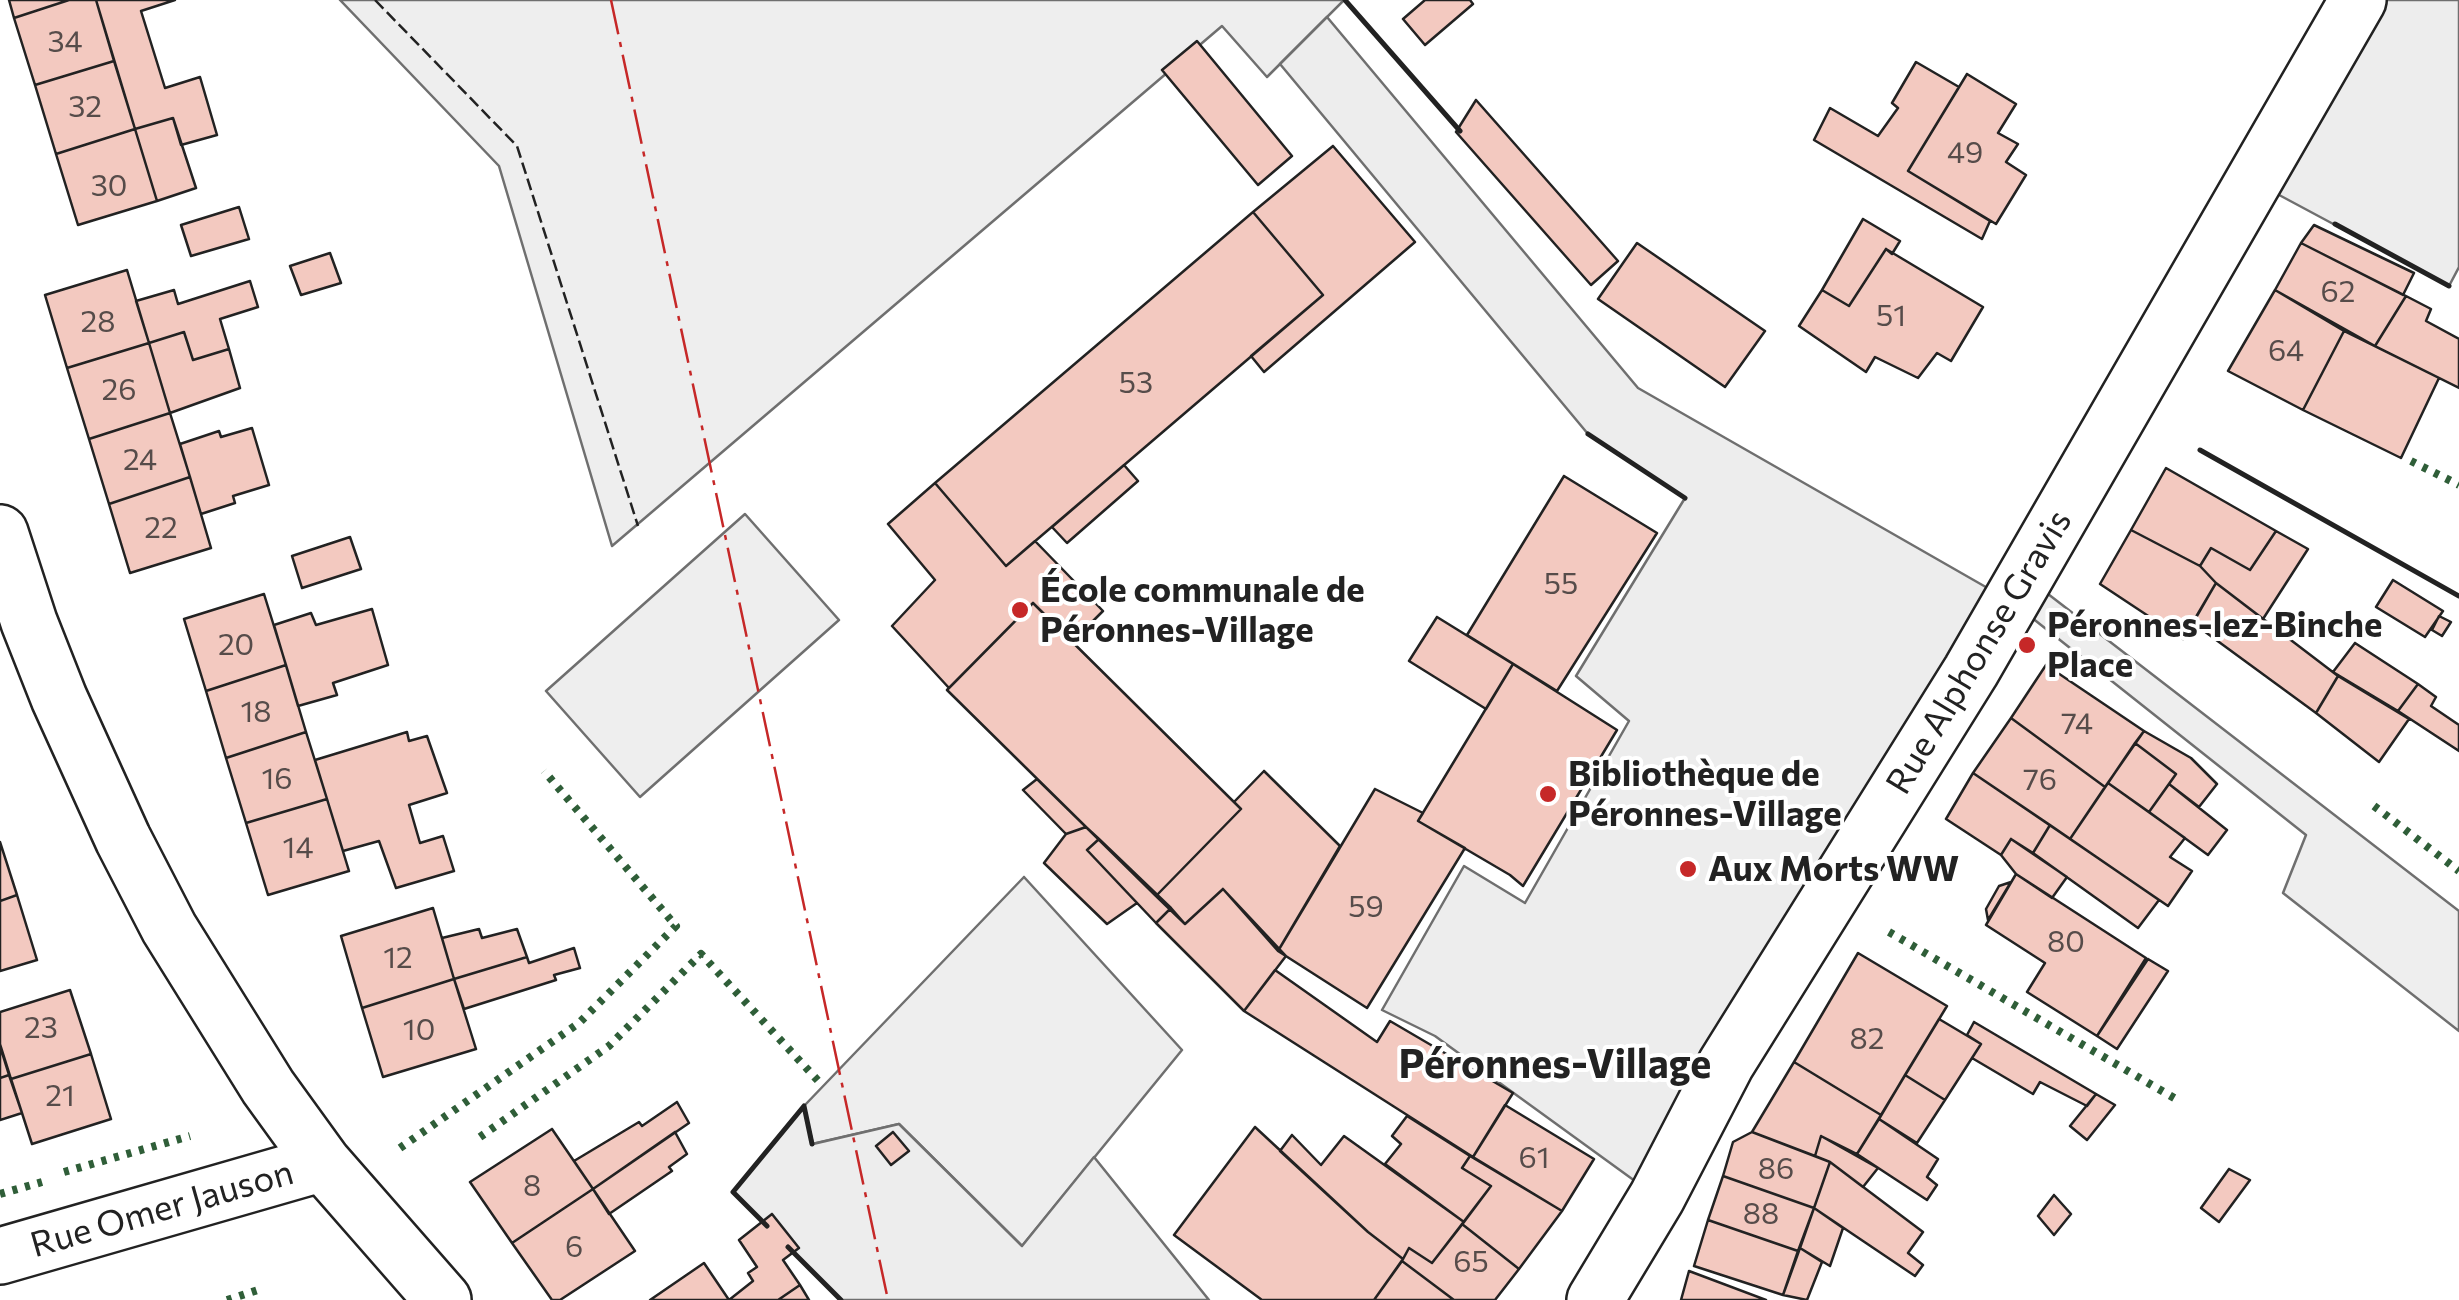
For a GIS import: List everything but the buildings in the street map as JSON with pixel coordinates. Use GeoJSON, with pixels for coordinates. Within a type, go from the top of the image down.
{"type":"FeatureCollection","features":[{"type":"Feature","properties":{"kind":"street","name":"Rue Alphonse Gravis"},"geometry":{"type":"LineString","coordinates":[[1595,1300],[1656,1197],[1726,1064],[1978,659],[2358,0]]}},
{"type":"Feature","properties":{"kind":"street"},"geometry":{"type":"LineString","coordinates":[[1,541],[59,698],[123,839],[170,928],[268,1087],[323,1162],[443,1300]]}},
{"type":"Feature","properties":{"kind":"street","name":"Rue Omer Jauson"},"geometry":{"type":"LineString","coordinates":[[0,1256],[323,1162]]}},
{"type":"Feature","properties":{"kind":"shaded area"},"geometry":{"type":"Polygon","coordinates":[[[340,0],[1344,0],[1267,77],[1222,26],[612,546],[499,166],[340,0]]]}},
{"type":"Feature","properties":{"kind":"shaded area"},"geometry":{"type":"Polygon","coordinates":[[[2358,0],[2459,0],[2459,267],[2449,286],[2253,181],[2358,0]]]}},
{"type":"Feature","properties":{"kind":"shaded area"},"geometry":{"type":"Polygon","coordinates":[[[1327,17],[1638,388],[2012,602],[1657,1197],[1435,1036],[1382,1010],[1464,866],[1525,903],[1629,721],[1576,676],[1685,498],[1588,434],[1280,64],[1327,17]]]}},
{"type":"Feature","properties":{"kind":"shaded area"},"geometry":{"type":"Polygon","coordinates":[[[745,514],[839,620],[640,797],[546,691],[745,514]]]}},
{"type":"Feature","properties":{"kind":"shaded area"},"geometry":{"type":"Polygon","coordinates":[[[2026,577],[2459,911],[2459,1031],[2283,893],[2306,835],[2012,602],[2026,577]]]}},
{"type":"Feature","properties":{"kind":"shaded area"},"geometry":{"type":"Polygon","coordinates":[[[1024,877],[1182,1050],[1022,1246],[899,1124],[812,1144],[804,1106],[1024,877]]]}},
{"type":"Feature","properties":{"kind":"shaded area"},"geometry":{"type":"Polygon","coordinates":[[[804,1106],[813,1144],[899,1124],[1022,1246],[1094,1157],[1209,1300],[841,1300],[733,1192],[804,1106]]]}},
{"type":"Feature","properties":{"kind":"hedge"},"geometry":{"type":"LineString","coordinates":[[2411,461],[2459,485]]}},
{"type":"Feature","properties":{"kind":"hedge"},"geometry":{"type":"LineString","coordinates":[[400,1148],[579,1023],[676,926],[544,771]]}},
{"type":"Feature","properties":{"kind":"hedge"},"geometry":{"type":"LineString","coordinates":[[2374,806],[2459,871]]}},
{"type":"Feature","properties":{"kind":"hedge"},"geometry":{"type":"LineString","coordinates":[[1889,932],[2181,1102]]}},
{"type":"Feature","properties":{"kind":"hedge"},"geometry":{"type":"LineString","coordinates":[[480,1137],[609,1046],[701,954],[822,1085]]}},
{"type":"Feature","properties":{"kind":"hedge"},"geometry":{"type":"LineString","coordinates":[[64,1172],[190,1136]]}},
{"type":"Feature","properties":{"kind":"hedge"},"geometry":{"type":"LineString","coordinates":[[0,1194],[42,1182]]}},
{"type":"Feature","properties":{"kind":"hedge"},"geometry":{"type":"LineString","coordinates":[[227,1300],[264,1288]]}},
{"type":"Feature","properties":{"kind":"fence"},"geometry":{"type":"LineString","coordinates":[[375,0],[517,146],[638,526]]}},
{"type":"Feature","properties":{"kind":"wall"},"geometry":{"type":"LineString","coordinates":[[1345,0],[1460,131]]}},
{"type":"Feature","properties":{"kind":"wall"},"geometry":{"type":"LineString","coordinates":[[2335,224],[2449,286]]}},
{"type":"Feature","properties":{"kind":"wall"},"geometry":{"type":"LineString","coordinates":[[1588,434],[1685,498]]}},
{"type":"Feature","properties":{"kind":"wall"},"geometry":{"type":"LineString","coordinates":[[2200,450],[2459,596]]}},
{"type":"Feature","properties":{"kind":"wall"},"geometry":{"type":"LineString","coordinates":[[767,1226],[733,1192],[804,1106],[812,1144]]}},
{"type":"Feature","properties":{"kind":"wall"},"geometry":{"type":"LineString","coordinates":[[788,1247],[841,1300]]}},
{"type":"Feature","properties":{"kind":"power"},"geometry":{"type":"LineString","coordinates":[[611,0],[888,1300]]}},
{"type":"Feature","properties":{"kind":"place","name":"École communale de Péronnes-Village"},"geometry":{"type":"Point","coordinates":[1020,610]}},
{"type":"Feature","properties":{"kind":"place","name":"Péronnes-lez-Binche Place"},"geometry":{"type":"Point","coordinates":[2027,645]}},
{"type":"Feature","properties":{"kind":"place","name":"Bibliothèque de Péronnes-Village"},"geometry":{"type":"Point","coordinates":[1548,794]}},
{"type":"Feature","properties":{"kind":"place","name":"Aux Morts WW"},"geometry":{"type":"Point","coordinates":[1688,869]}},
{"type":"Feature","properties":{"kind":"district","name":"Péronnes-Village"},"geometry":{"type":"Point","coordinates":[1555,1065]}}]}
